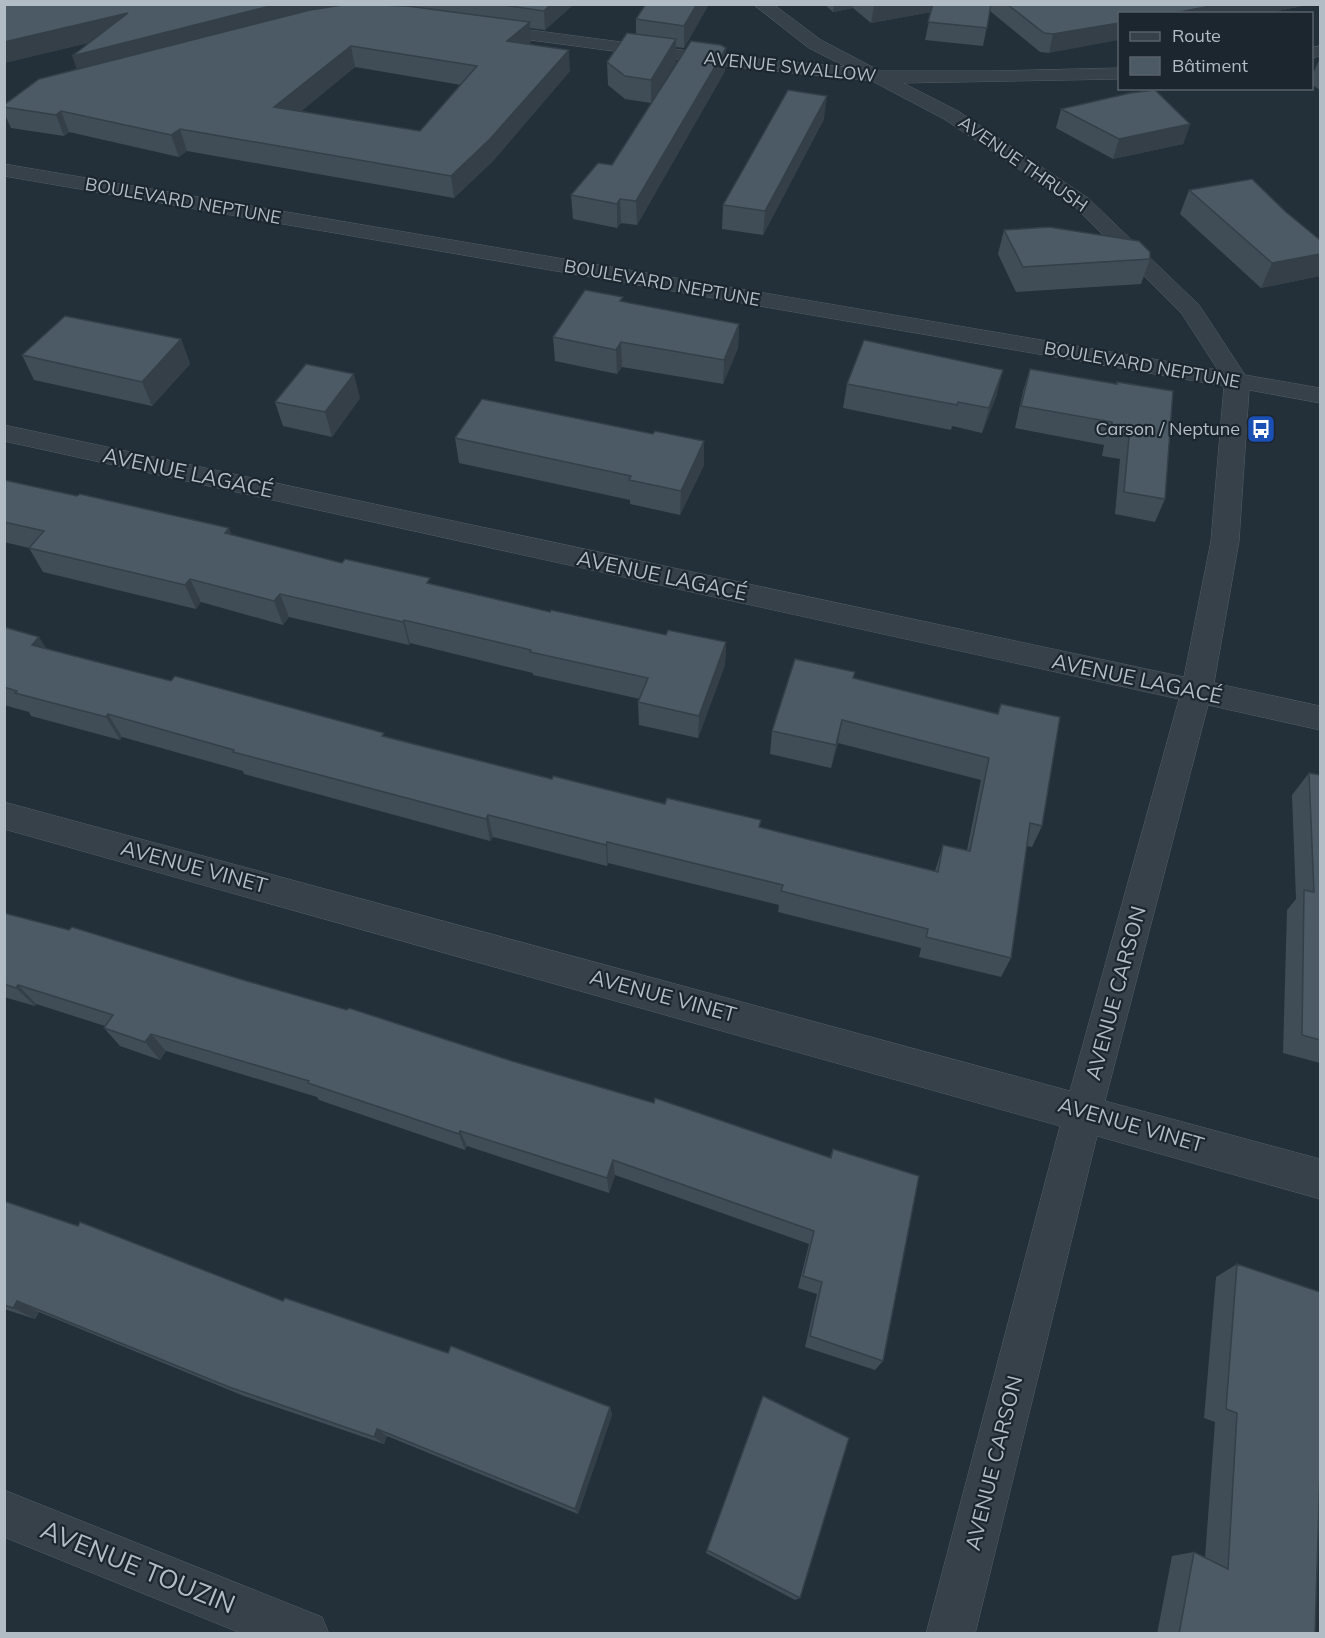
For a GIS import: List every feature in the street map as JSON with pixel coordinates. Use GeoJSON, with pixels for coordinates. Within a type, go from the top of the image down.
{"type":"FeatureCollection","features":[{"type":"Feature","properties":{"kind":"street","name":"AVENUE THRUSH"},"geometry":{"type":"LineString","coordinates":[[761,4],[815,44],[951,115],[1081,202],[1191,310],[1237,381]]}},
{"type":"Feature","properties":{"kind":"street","name":"AVENUE SWALLOW"},"geometry":{"type":"LineString","coordinates":[[468,27],[734,62],[877,76],[961,78],[1118,74]]}},
{"type":"Feature","properties":{"kind":"street","name":"BOULEVARD NEPTUNE"},"geometry":{"type":"LineString","coordinates":[[4,170],[1320,395]]}},
{"type":"Feature","properties":{"kind":"street","name":"AVENUE CARSON"},"geometry":{"type":"LineString","coordinates":[[950,1634],[1083,1112],[1197,692],[1225,541],[1237,381]]}},
{"type":"Feature","properties":{"kind":"street","name":"AVENUE LAGACÉ"},"geometry":{"type":"LineString","coordinates":[[4,433],[1320,718]]}},
{"type":"Feature","properties":{"kind":"street","name":"AVENUE VINET"},"geometry":{"type":"LineString","coordinates":[[4,815],[1320,1179]]}},
{"type":"Feature","properties":{"kind":"street","name":"AVENUE TOUZIN"},"geometry":{"type":"LineString","coordinates":[[4,1513],[305,1634]]}},
{"type":"Feature","properties":{"kind":"building"},"geometry":{"type":"Polygon","coordinates":[[[4,4],[278,4],[72,56],[128,13],[4,42],[4,4]]]}},
{"type":"Feature","properties":{"kind":"building"},"geometry":{"type":"Polygon","coordinates":[[[349,4],[407,6],[530,22],[507,41],[569,50],[490,139],[451,176],[180,129],[171,135],[61,111],[56,115],[4,107],[39,79],[310,10],[349,4]],[[351,46],[274,107],[420,131],[477,66],[351,46]]]}},
{"type":"Feature","properties":{"kind":"building"},"geometry":{"type":"Polygon","coordinates":[[[497,4],[551,4],[544,11],[497,4]]]}},
{"type":"Feature","properties":{"kind":"building"},"geometry":{"type":"Polygon","coordinates":[[[646,4],[697,4],[684,26],[636,19],[646,4]]]}},
{"type":"Feature","properties":{"kind":"building"},"geometry":{"type":"Polygon","coordinates":[[[933,4],[991,4],[987,28],[928,22],[933,4]]]}},
{"type":"Feature","properties":{"kind":"building"},"geometry":{"type":"Polygon","coordinates":[[[1007,4],[1220,4],[1180,12],[1118,12],[1118,23],[1053,34],[1044,33],[1007,4]]]}},
{"type":"Feature","properties":{"kind":"building"},"geometry":{"type":"Polygon","coordinates":[[[627,33],[676,39],[651,80],[625,76],[607,62],[627,33]]]}},
{"type":"Feature","properties":{"kind":"building"},"geometry":{"type":"Polygon","coordinates":[[[691,41],[721,45],[726,48],[636,201],[620,199],[617,204],[571,195],[598,163],[612,165],[691,41]]]}},
{"type":"Feature","properties":{"kind":"building"},"geometry":{"type":"Polygon","coordinates":[[[788,90],[827,96],[765,211],[723,205],[788,90]]]}},
{"type":"Feature","properties":{"kind":"building"},"geometry":{"type":"Polygon","coordinates":[[[1155,90],[1190,124],[1119,139],[1061,109],[1130,93],[1155,90]]]}},
{"type":"Feature","properties":{"kind":"building"},"geometry":{"type":"Polygon","coordinates":[[[1252,179],[1286,212],[1320,240],[1320,254],[1272,263],[1189,190],[1252,179]]]}},
{"type":"Feature","properties":{"kind":"building"},"geometry":{"type":"Polygon","coordinates":[[[1049,227],[1139,241],[1150,252],[1150,259],[1023,267],[1004,230],[1049,227]]]}},
{"type":"Feature","properties":{"kind":"building"},"geometry":{"type":"Polygon","coordinates":[[[585,290],[623,297],[620,301],[739,324],[724,360],[621,342],[616,350],[553,337],[585,290]]]}},
{"type":"Feature","properties":{"kind":"building"},"geometry":{"type":"Polygon","coordinates":[[[65,316],[181,339],[142,382],[22,355],[65,316]]]}},
{"type":"Feature","properties":{"kind":"building"},"geometry":{"type":"Polygon","coordinates":[[[864,340],[1003,370],[989,408],[958,402],[957,405],[847,384],[864,340]]]}},
{"type":"Feature","properties":{"kind":"building"},"geometry":{"type":"Polygon","coordinates":[[[306,364],[354,374],[325,412],[275,402],[306,364]]]}},
{"type":"Feature","properties":{"kind":"building"},"geometry":{"type":"Polygon","coordinates":[[[1030,369],[1173,391],[1165,499],[1124,492],[1129,437],[1111,434],[1112,422],[1021,406],[1030,369]]]}},
{"type":"Feature","properties":{"kind":"building"},"geometry":{"type":"Polygon","coordinates":[[[482,399],[653,434],[655,431],[704,441],[681,491],[629,480],[631,476],[455,438],[482,399]]]}},
{"type":"Feature","properties":{"kind":"building"},"geometry":{"type":"Polygon","coordinates":[[[4,480],[77,496],[80,494],[229,528],[225,533],[342,563],[345,559],[430,578],[427,583],[550,612],[551,610],[666,635],[668,630],[726,642],[699,716],[638,702],[648,678],[530,652],[531,650],[404,620],[403,622],[280,594],[274,601],[190,579],[185,585],[29,548],[44,531],[4,522],[4,480]]]}},
{"type":"Feature","properties":{"kind":"building"},"geometry":{"type":"Polygon","coordinates":[[[4,627],[39,637],[32,645],[171,681],[175,676],[384,733],[382,736],[552,779],[553,776],[665,804],[667,798],[761,820],[759,827],[938,872],[943,845],[970,851],[989,758],[842,720],[836,745],[772,731],[795,659],[855,672],[853,678],[998,714],[1001,704],[1060,717],[1042,826],[1030,823],[1011,958],[926,937],[928,929],[781,891],[783,885],[607,842],[606,845],[488,815],[486,819],[233,752],[234,750],[108,714],[106,717],[15,693],[17,691],[4,687],[4,627]]]}},
{"type":"Feature","properties":{"kind":"building"},"geometry":{"type":"Polygon","coordinates":[[[1309,773],[1320,775],[1320,1040],[1302,1035],[1304,890],[1314,892],[1309,773]]]}},
{"type":"Feature","properties":{"kind":"building"},"geometry":{"type":"Polygon","coordinates":[[[4,913],[69,930],[72,927],[240,979],[347,1010],[349,1008],[512,1061],[654,1103],[655,1098],[831,1158],[833,1149],[919,1176],[883,1361],[810,1336],[822,1282],[803,1276],[814,1231],[613,1160],[607,1178],[460,1131],[459,1134],[308,1083],[309,1081],[151,1034],[145,1042],[104,1028],[113,1015],[18,985],[16,988],[4,984],[4,913]]]}},
{"type":"Feature","properties":{"kind":"building"},"geometry":{"type":"Polygon","coordinates":[[[4,1201],[78,1226],[80,1222],[283,1301],[285,1298],[448,1353],[451,1346],[610,1407],[575,1509],[377,1429],[374,1437],[229,1387],[17,1301],[13,1308],[4,1305],[4,1201]]]}},
{"type":"Feature","properties":{"kind":"building"},"geometry":{"type":"Polygon","coordinates":[[[1237,1264],[1320,1292],[1320,1471],[1315,1634],[1179,1634],[1194,1552],[1228,1569],[1237,1413],[1226,1409],[1237,1264]]]}},
{"type":"Feature","properties":{"kind":"building"},"geometry":{"type":"Polygon","coordinates":[[[763,1396],[849,1438],[800,1598],[707,1550],[763,1396]]]}},
{"type":"Feature","properties":{"kind":"place","name":"Carson / Neptune"},"geometry":{"type":"Point","coordinates":[1261,429]}}]}
